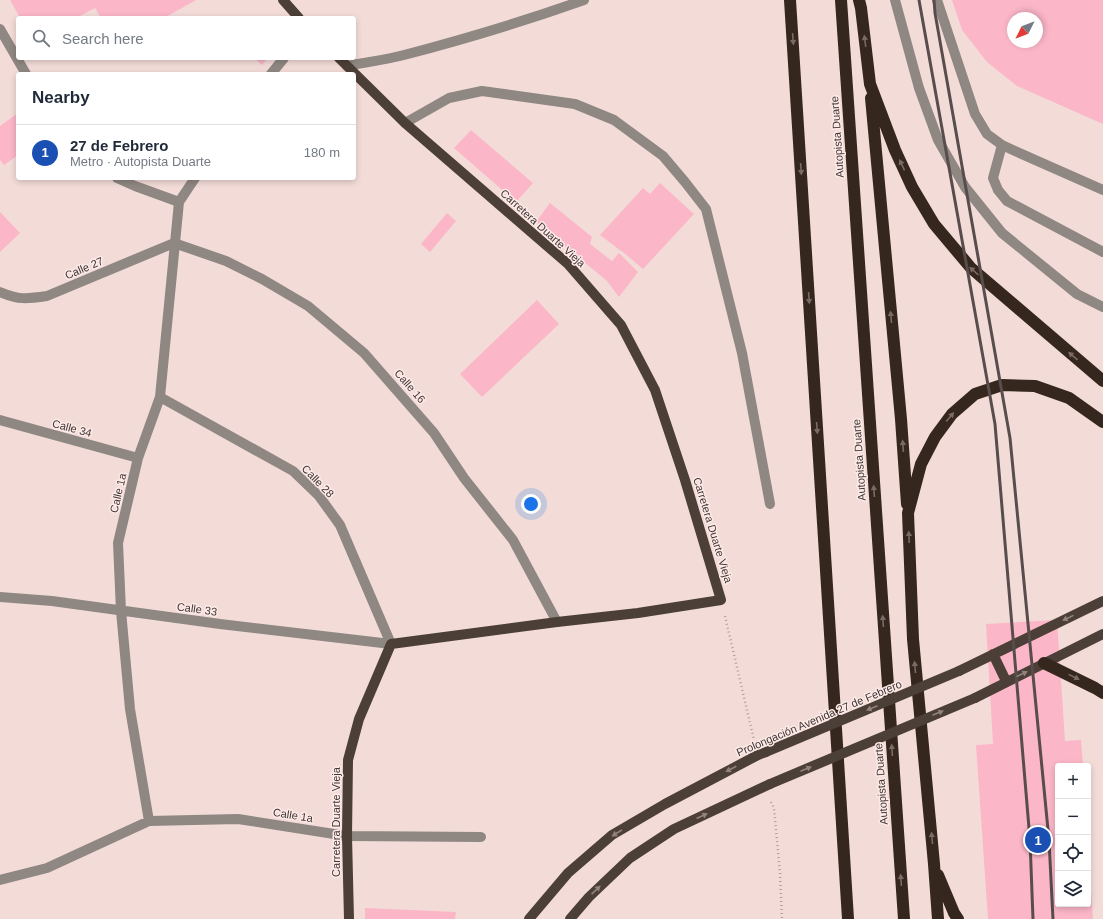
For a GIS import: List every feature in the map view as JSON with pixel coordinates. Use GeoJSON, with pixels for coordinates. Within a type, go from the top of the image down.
{"type":"FeatureCollection","features":[{"type":"Feature","properties":{"kind":"highway"},"geometry":{"type":"LineString","coordinates":[[790,0],[848,919]]}},
{"type":"Feature","properties":{"kind":"highway","name":"Autopista Duarte"},"geometry":{"type":"LineString","coordinates":[[840,0],[904,919]]}},
{"type":"Feature","properties":{"kind":"highway"},"geometry":{"type":"LineString","coordinates":[[858,0],[861,8],[870,84],[901,419],[908,513],[913,639],[938,919]]}},
{"type":"Feature","properties":{"kind":"highway"},"geometry":{"type":"LineString","coordinates":[[870,84],[895,150],[912,187],[934,224],[970,268],[1103,381]]}},
{"type":"Feature","properties":{"kind":"highway"},"geometry":{"type":"LineString","coordinates":[[908,513],[921,464],[935,437],[952,414],[975,394],[1002,385],[1035,386],[1069,398],[1103,422]]}},
{"type":"Feature","properties":{"kind":"highway"},"geometry":{"type":"LineString","coordinates":[[1044,663],[1103,693]]}},
{"type":"Feature","properties":{"kind":"highway"},"geometry":{"type":"LineString","coordinates":[[934,864],[954,913],[958,919]]}},
{"type":"Feature","properties":{"kind":"main road"},"geometry":{"type":"LineString","coordinates":[[283,0],[297,16]]}},
{"type":"Feature","properties":{"kind":"main road","name":"Carretera Duarte Vieja"},"geometry":{"type":"LineString","coordinates":[[341,60],[353,72]]}},
{"type":"Feature","properties":{"kind":"main road","name":"Carretera Duarte Vieja"},"geometry":{"type":"LineString","coordinates":[[349,919],[347,836],[348,760],[359,719],[391,644],[638,613],[721,600],[685,480],[655,390],[621,325],[568,264],[405,123],[356,75]]}},
{"type":"Feature","properties":{"kind":"main road","name":"Prolongación Avenida 27 de Febrero"},"geometry":{"type":"LineString","coordinates":[[529,919],[568,873],[612,835],[665,804],[762,754],[959,671],[1103,601]]}},
{"type":"Feature","properties":{"kind":"main road"},"geometry":{"type":"LineString","coordinates":[[570,919],[588,897],[630,858],[674,829],[767,786],[975,698],[1006,681],[1103,634]]}},
{"type":"Feature","properties":{"kind":"main road"},"geometry":{"type":"LineString","coordinates":[[993,654],[1006,681]]}},
{"type":"Feature","properties":{"kind":"street"},"geometry":{"type":"LineString","coordinates":[[347,66],[402,55],[456,41],[537,17],[584,0]]}},
{"type":"Feature","properties":{"kind":"street"},"geometry":{"type":"LineString","coordinates":[[895,0],[919,88],[938,140],[965,187],[1002,233],[1077,294],[1103,307]]}},
{"type":"Feature","properties":{"kind":"street"},"geometry":{"type":"LineString","coordinates":[[936,0],[975,114],[987,134],[1002,145],[1103,190]]}},
{"type":"Feature","properties":{"kind":"street"},"geometry":{"type":"LineString","coordinates":[[0,29],[16,57]]}},
{"type":"Feature","properties":{"kind":"street"},"geometry":{"type":"LineString","coordinates":[[18,60],[25,72]]}},
{"type":"Feature","properties":{"kind":"street"},"geometry":{"type":"LineString","coordinates":[[273,72],[282,60]]}},
{"type":"Feature","properties":{"kind":"street"},"geometry":{"type":"LineString","coordinates":[[405,123],[448,98],[482,92],[575,104],[614,120],[663,156],[706,209],[742,353],[770,504]]}},
{"type":"Feature","properties":{"kind":"street"},"geometry":{"type":"LineString","coordinates":[[1002,145],[992,178],[998,190],[1008,201],[1103,252]]}},
{"type":"Feature","properties":{"kind":"street"},"geometry":{"type":"LineString","coordinates":[[122,180],[179,202]]}},
{"type":"Feature","properties":{"kind":"street","name":"Calle 1a"},"geometry":{"type":"LineString","coordinates":[[149,821],[130,709],[121,611],[118,543],[138,458],[160,397],[179,202],[194,180]]}},
{"type":"Feature","properties":{"kind":"street","name":"Calle 27"},"geometry":{"type":"LineString","coordinates":[[0,292],[12,297],[26,299],[47,296],[174,243]]}},
{"type":"Feature","properties":{"kind":"street","name":"Calle 16"},"geometry":{"type":"LineString","coordinates":[[174,243],[226,261],[262,279],[308,306],[364,353],[434,433],[464,478],[513,540],[557,622]]}},
{"type":"Feature","properties":{"kind":"street","name":"Calle 28"},"geometry":{"type":"LineString","coordinates":[[160,397],[293,471],[319,496],[340,525],[391,644]]}},
{"type":"Feature","properties":{"kind":"street","name":"Calle 34"},"geometry":{"type":"LineString","coordinates":[[0,420],[138,458]]}},
{"type":"Feature","properties":{"kind":"street","name":"Calle 33"},"geometry":{"type":"LineString","coordinates":[[0,597],[52,602],[391,644]]}},
{"type":"Feature","properties":{"kind":"street","name":"Calle 1a"},"geometry":{"type":"LineString","coordinates":[[0,880],[47,868],[149,821],[238,819],[347,836],[481,837]]}},
{"type":"Feature","properties":{"kind":"path"},"geometry":{"type":"LineString","coordinates":[[721,600],[762,754]]}},
{"type":"Feature","properties":{"kind":"path"},"geometry":{"type":"LineString","coordinates":[[774,808],[780,873],[782,919]]}},
{"type":"Feature","properties":{"kind":"building"},"geometry":{"type":"Polygon","coordinates":[[[10,0],[196,0],[168,16],[100,16],[95,8],[80,16],[19,16],[10,0]]]}},
{"type":"Feature","properties":{"kind":"building"},"geometry":{"type":"Polygon","coordinates":[[[952,0],[1103,0],[1103,124],[1017,86],[987,62],[962,30],[952,0]]]}},
{"type":"Feature","properties":{"kind":"building"},"geometry":{"type":"Polygon","coordinates":[[[256,60],[266,60],[262,65],[256,60]]]}},
{"type":"Feature","properties":{"kind":"building"},"geometry":{"type":"Polygon","coordinates":[[[16,114],[16,156],[4,165],[0,160],[0,126],[16,114]]]}},
{"type":"Feature","properties":{"kind":"building"},"geometry":{"type":"Polygon","coordinates":[[[471,130],[533,183],[516,202],[454,148],[471,130]]]}},
{"type":"Feature","properties":{"kind":"building"},"geometry":{"type":"Polygon","coordinates":[[[660,183],[694,214],[643,269],[600,235],[643,188],[650,194],[660,183]]]}},
{"type":"Feature","properties":{"kind":"building"},"geometry":{"type":"Polygon","coordinates":[[[550,203],[592,237],[590,244],[612,261],[619,253],[638,272],[619,297],[607,281],[536,222],[550,203]]]}},
{"type":"Feature","properties":{"kind":"building"},"geometry":{"type":"Polygon","coordinates":[[[0,212],[20,233],[0,252],[0,212]]]}},
{"type":"Feature","properties":{"kind":"building"},"geometry":{"type":"Polygon","coordinates":[[[447,213],[456,221],[430,252],[421,244],[447,213]]]}},
{"type":"Feature","properties":{"kind":"building"},"geometry":{"type":"Polygon","coordinates":[[[537,300],[559,324],[482,397],[460,374],[537,300]]]}},
{"type":"Feature","properties":{"kind":"building"},"geometry":{"type":"Polygon","coordinates":[[[1057,620],[1065,741],[1081,740],[1083,763],[1055,763],[1055,907],[1091,907],[1091,891],[1093,919],[988,919],[976,745],[993,744],[986,624],[1057,620]]]}},
{"type":"Feature","properties":{"kind":"building"},"geometry":{"type":"Polygon","coordinates":[[[365,908],[456,912],[455,919],[365,919],[365,908]]]}},
{"type":"Feature","properties":{"kind":"railway"},"geometry":{"type":"LineString","coordinates":[[919,0],[995,424],[1030,840],[1033,919]]}},
{"type":"Feature","properties":{"kind":"railway"},"geometry":{"type":"LineString","coordinates":[[934,0],[935,13],[1010,438],[1049,840],[1053,919]]}},
{"type":"Feature","properties":{"kind":"place","name":"27 de Febrero"},"geometry":{"type":"Point","coordinates":[1038,840]}}]}
